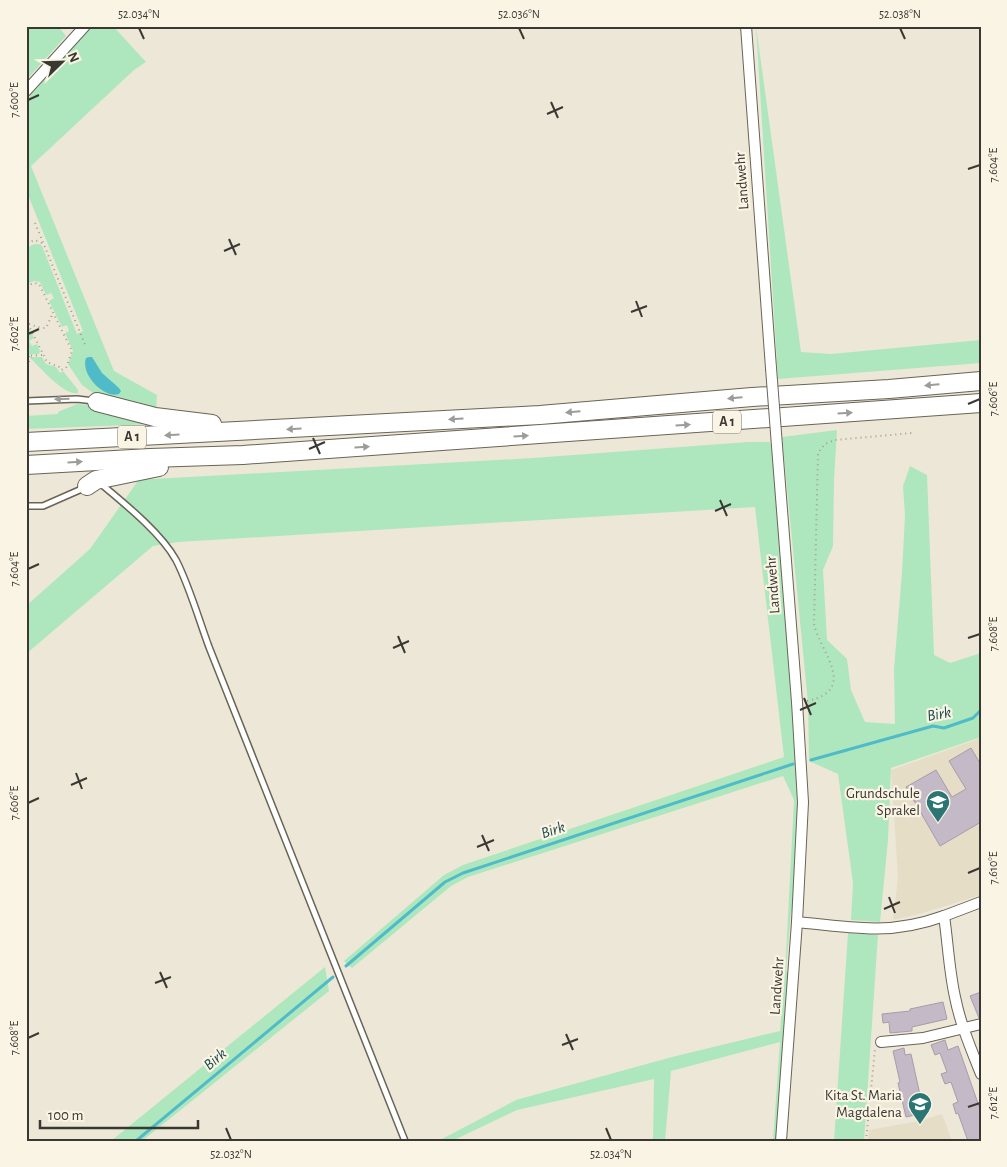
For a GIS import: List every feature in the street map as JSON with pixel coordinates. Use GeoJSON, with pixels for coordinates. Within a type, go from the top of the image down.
{"type":"FeatureCollection","features":[{"type":"Feature","properties":{"kind":"highway","name":"A 1"},"geometry":{"type":"LineString","coordinates":[[26,442],[540,415],[752,397],[890,389],[981,381]]}},
{"type":"Feature","properties":{"kind":"highway"},"geometry":{"type":"LineString","coordinates":[[97,402],[155,417],[223,425],[239,432]]}},
{"type":"Feature","properties":{"kind":"highway","name":"A 1"},"geometry":{"type":"LineString","coordinates":[[26,465],[243,455],[981,403]]}},
{"type":"Feature","properties":{"kind":"highway"},"geometry":{"type":"LineString","coordinates":[[92,483],[136,471],[243,455]]}},
{"type":"Feature","properties":{"kind":"street"},"geometry":{"type":"LineString","coordinates":[[26,91],[85,26]]}},
{"type":"Feature","properties":{"kind":"street","name":"Landwehr"},"geometry":{"type":"LineString","coordinates":[[746,26],[803,802],[797,922],[781,1141]]}},
{"type":"Feature","properties":{"kind":"street"},"geometry":{"type":"LineString","coordinates":[[797,922],[865,928],[897,926],[926,922],[981,902]]}},
{"type":"Feature","properties":{"kind":"street"},"geometry":{"type":"LineString","coordinates":[[944,916],[948,942],[949,969],[957,1005],[981,1074]]}},
{"type":"Feature","properties":{"kind":"street"},"geometry":{"type":"LineString","coordinates":[[878,1042],[923,1038],[981,1024]]}},
{"type":"Feature","properties":{"kind":"lane"},"geometry":{"type":"LineString","coordinates":[[26,401],[77,399],[97,402]]}},
{"type":"Feature","properties":{"kind":"lane"},"geometry":{"type":"LineString","coordinates":[[26,506],[43,506],[80,491],[92,483],[124,503],[169,550],[178,566],[406,1141]]}},
{"type":"Feature","properties":{"kind":"path"},"geometry":{"type":"LineString","coordinates":[[35,223],[86,348]]}},
{"type":"Feature","properties":{"kind":"path"},"geometry":{"type":"LineString","coordinates":[[28,243],[38,240],[45,245]]}},
{"type":"Feature","properties":{"kind":"path"},"geometry":{"type":"LineString","coordinates":[[26,286],[34,283],[39,284],[72,352],[66,368],[61,370],[59,366],[47,362],[26,320]]}},
{"type":"Feature","properties":{"kind":"path"},"geometry":{"type":"LineString","coordinates":[[29,324],[46,328],[53,313]]}},
{"type":"Feature","properties":{"kind":"path"},"geometry":{"type":"LineString","coordinates":[[29,362],[28,356],[43,355]]}},
{"type":"Feature","properties":{"kind":"path"},"geometry":{"type":"LineString","coordinates":[[797,702],[821,696],[830,688],[834,679],[832,666],[816,633],[814,624],[818,453],[825,444],[835,440],[912,433]]}},
{"type":"Feature","properties":{"kind":"path"},"geometry":{"type":"LineString","coordinates":[[866,1141],[878,1042]]}},
{"type":"Feature","properties":{"kind":"shaded area","name":"Grundschule Sprakel"},"geometry":{"type":"Polygon","coordinates":[[[981,738],[981,895],[893,920],[898,877],[891,770],[981,738]]]}},
{"type":"Feature","properties":{"kind":"shaded area","name":"Kita St. Maria Magdalena"},"geometry":{"type":"Polygon","coordinates":[[[942,1114],[952,1141],[868,1141],[869,1130],[919,1121],[942,1114]]]}},
{"type":"Feature","properties":{"kind":"green space"},"geometry":{"type":"Polygon","coordinates":[[[26,26],[58,26],[66,36],[28,78],[26,75],[26,26]]]}},
{"type":"Feature","properties":{"kind":"green space"},"geometry":{"type":"Polygon","coordinates":[[[92,26],[113,26],[146,62],[134,70],[31,166],[114,371],[157,395],[156,413],[96,395],[82,385],[68,364],[73,351],[65,333],[69,331],[67,325],[62,327],[49,301],[54,298],[51,293],[46,295],[40,282],[28,283],[26,281],[26,249],[34,244],[38,244],[42,246],[77,334],[83,331],[26,190],[26,100],[92,26]]]}},
{"type":"Feature","properties":{"kind":"green space"},"geometry":{"type":"Polygon","coordinates":[[[756,26],[801,352],[831,354],[981,340],[981,363],[778,379],[756,26]]]}},
{"type":"Feature","properties":{"kind":"green space"},"geometry":{"type":"Polygon","coordinates":[[[26,321],[34,338],[29,341],[32,346],[37,344],[40,351],[39,354],[26,355],[26,321]]]}},
{"type":"Feature","properties":{"kind":"green space"},"geometry":{"type":"Polygon","coordinates":[[[29,357],[42,357],[46,364],[56,367],[60,373],[63,371],[78,390],[78,393],[72,393],[59,386],[29,357]]]}},
{"type":"Feature","properties":{"kind":"green space"},"geometry":{"type":"Polygon","coordinates":[[[77,404],[90,405],[155,424],[26,429],[26,416],[58,414],[58,412],[77,404]]]}},
{"type":"Feature","properties":{"kind":"green space"},"geometry":{"type":"Polygon","coordinates":[[[837,430],[833,546],[823,570],[827,640],[847,659],[851,690],[865,722],[895,724],[894,669],[905,515],[903,486],[910,466],[927,475],[934,655],[950,663],[981,653],[981,737],[891,768],[888,840],[880,922],[851,920],[853,883],[838,774],[809,761],[808,703],[782,437],[837,430]]]}},
{"type":"Feature","properties":{"kind":"green space"},"geometry":{"type":"Polygon","coordinates":[[[770,442],[774,457],[799,790],[796,904],[791,912],[786,970],[789,976],[778,1141],[773,1141],[780,1042],[671,1071],[665,1141],[653,1141],[654,1079],[517,1110],[452,1141],[438,1141],[516,1100],[672,1057],[780,1031],[785,974],[794,800],[783,776],[468,877],[451,886],[352,968],[344,961],[444,875],[463,865],[784,757],[755,507],[178,542],[153,546],[26,654],[26,606],[90,549],[142,475],[153,479],[533,458],[770,442]]]}},
{"type":"Feature","properties":{"kind":"green space"},"geometry":{"type":"Polygon","coordinates":[[[848,933],[878,935],[864,1141],[834,1141],[848,933]]]}},
{"type":"Feature","properties":{"kind":"green space"},"geometry":{"type":"Polygon","coordinates":[[[325,967],[329,991],[142,1141],[111,1141],[325,967]]]}},
{"type":"Feature","properties":{"kind":"water"},"geometry":{"type":"Polygon","coordinates":[[[92,357],[102,373],[119,388],[121,391],[119,394],[107,393],[100,389],[90,378],[85,364],[86,358],[92,357]]]}},
{"type":"Feature","properties":{"kind":"building"},"geometry":{"type":"Polygon","coordinates":[[[971,748],[981,765],[981,822],[940,846],[906,787],[936,770],[952,797],[966,789],[949,761],[971,748]]]}},
{"type":"Feature","properties":{"kind":"building"},"geometry":{"type":"Polygon","coordinates":[[[981,992],[981,1017],[979,1018],[970,996],[981,992]]]}},
{"type":"Feature","properties":{"kind":"building"},"geometry":{"type":"Polygon","coordinates":[[[943,1002],[947,1019],[912,1027],[912,1031],[890,1033],[889,1022],[883,1023],[882,1014],[910,1011],[910,1009],[943,1002]]]}},
{"type":"Feature","properties":{"kind":"building"},"geometry":{"type":"Polygon","coordinates":[[[945,1040],[948,1050],[958,1046],[981,1112],[981,1141],[968,1141],[953,1104],[958,1102],[951,1082],[945,1084],[941,1074],[947,1072],[940,1053],[935,1055],[931,1045],[945,1040]]]}},
{"type":"Feature","properties":{"kind":"building"},"geometry":{"type":"Polygon","coordinates":[[[904,1048],[905,1055],[911,1054],[924,1113],[906,1117],[893,1051],[904,1048]]]}},
{"type":"Feature","properties":{"kind":"waterway","name":"Birk"},"geometry":{"type":"LineString","coordinates":[[811,760],[933,726],[944,728],[973,718],[981,710]]}},
{"type":"Feature","properties":{"kind":"waterway","name":"Birk"},"geometry":{"type":"LineString","coordinates":[[346,966],[445,882],[463,873],[793,764]]}},
{"type":"Feature","properties":{"kind":"waterway","name":"Birk"},"geometry":{"type":"LineString","coordinates":[[136,1141],[333,977]]}},
{"type":"Feature","properties":{"kind":"place","name":"Grundschule Sprakel"},"geometry":{"type":"Point","coordinates":[938,823]}},
{"type":"Feature","properties":{"kind":"place","name":"Kita St. Maria Magdalena"},"geometry":{"type":"Point","coordinates":[920,1125]}}]}
